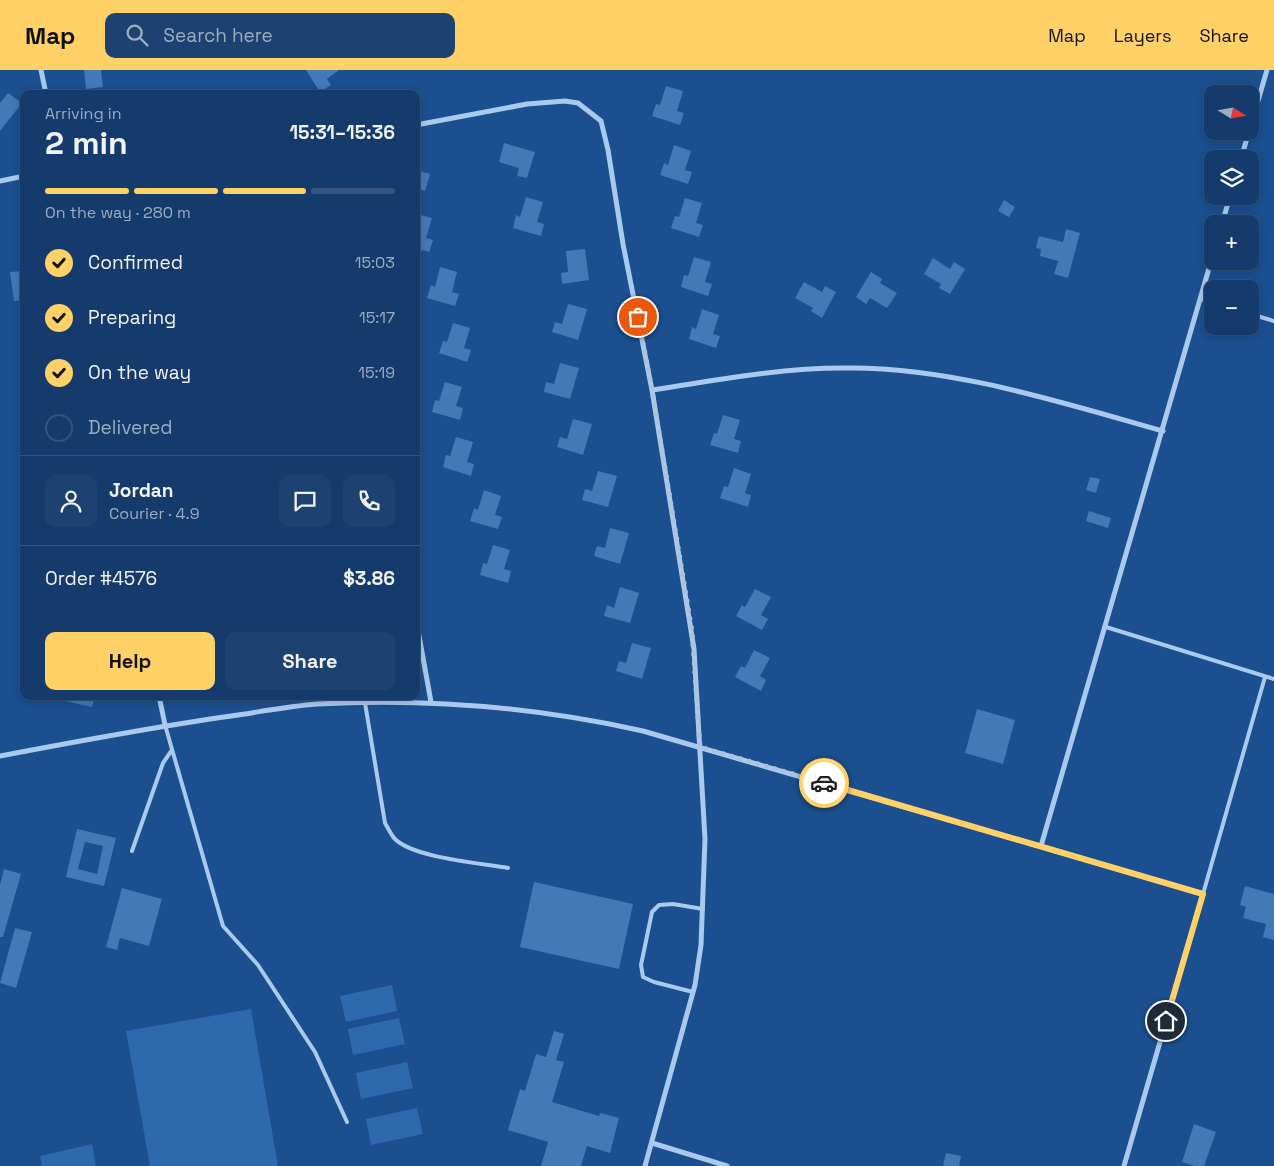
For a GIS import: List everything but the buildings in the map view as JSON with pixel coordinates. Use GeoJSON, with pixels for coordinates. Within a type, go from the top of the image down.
{"type":"FeatureCollection","features":[{"type":"Feature","properties":{"kind":"street"},"geometry":{"type":"LineString","coordinates":[[41,70],[45,90]]}},
{"type":"Feature","properties":{"kind":"street"},"geometry":{"type":"LineString","coordinates":[[1259,98],[1267,70]]}},
{"type":"Feature","properties":{"kind":"street"},"geometry":{"type":"LineString","coordinates":[[420,124],[527,104],[565,101],[578,103],[600,121],[608,150],[623,244],[652,390],[693,640],[705,838],[701,945],[693,992],[645,1166]]}},
{"type":"Feature","properties":{"kind":"street"},"geometry":{"type":"LineString","coordinates":[[0,181],[20,177]]}},
{"type":"Feature","properties":{"kind":"street"},"geometry":{"type":"LineString","coordinates":[[1042,846],[1209,270]]}},
{"type":"Feature","properties":{"kind":"street"},"geometry":{"type":"LineString","coordinates":[[652,390],[743,376],[799,370],[845,368],[898,370],[1054,400],[1163,431]]}},
{"type":"Feature","properties":{"kind":"street"},"geometry":{"type":"LineString","coordinates":[[420,641],[431,702]]}},
{"type":"Feature","properties":{"kind":"street"},"geometry":{"type":"LineString","coordinates":[[161,700],[165,725]]}},
{"type":"Feature","properties":{"kind":"street"},"geometry":{"type":"LineString","coordinates":[[0,756],[165,725],[315,704],[431,702],[506,707],[579,717],[643,731],[1203,894],[1124,1166]]}},
{"type":"Feature","properties":{"kind":"street"},"geometry":{"type":"LineString","coordinates":[[652,1143],[727,1166]]}},
{"type":"Feature","properties":{"kind":"lane"},"geometry":{"type":"LineString","coordinates":[[1259,317],[1274,321]]}},
{"type":"Feature","properties":{"kind":"lane"},"geometry":{"type":"LineString","coordinates":[[1106,627],[1274,679]]}},
{"type":"Feature","properties":{"kind":"lane"},"geometry":{"type":"LineString","coordinates":[[1203,894],[1265,677]]}},
{"type":"Feature","properties":{"kind":"lane"},"geometry":{"type":"LineString","coordinates":[[365,703],[385,822],[394,839],[405,846],[426,854],[508,868]]}},
{"type":"Feature","properties":{"kind":"lane"},"geometry":{"type":"LineString","coordinates":[[165,725],[223,926],[258,965],[315,1052],[347,1122]]}},
{"type":"Feature","properties":{"kind":"lane"},"geometry":{"type":"LineString","coordinates":[[132,851],[163,764],[172,750]]}},
{"type":"Feature","properties":{"kind":"lane"},"geometry":{"type":"LineString","coordinates":[[693,992],[654,982],[643,977],[641,965],[652,912],[659,905],[673,904],[703,908]]}},
{"type":"Feature","properties":{"kind":"shaded area"},"geometry":{"type":"Polygon","coordinates":[[[392,985],[397,1011],[346,1022],[340,996],[392,985]]]}},
{"type":"Feature","properties":{"kind":"shaded area"},"geometry":{"type":"Polygon","coordinates":[[[251,1009],[278,1166],[150,1166],[126,1031],[251,1009]]]}},
{"type":"Feature","properties":{"kind":"shaded area"},"geometry":{"type":"Polygon","coordinates":[[[399,1018],[405,1044],[353,1055],[348,1029],[399,1018]]]}},
{"type":"Feature","properties":{"kind":"shaded area"},"geometry":{"type":"Polygon","coordinates":[[[407,1062],[413,1088],[361,1099],[356,1073],[407,1062]]]}},
{"type":"Feature","properties":{"kind":"shaded area"},"geometry":{"type":"Polygon","coordinates":[[[417,1108],[423,1134],[371,1145],[366,1119],[417,1108]]]}},
{"type":"Feature","properties":{"kind":"shaded area"},"geometry":{"type":"Polygon","coordinates":[[[92,1144],[96,1166],[42,1166],[40,1156],[92,1144]]]}},
{"type":"Feature","properties":{"kind":"way so far"},"geometry":{"type":"LineString","coordinates":[[638,317],[692,631],[700,747],[824,783]]}},
{"type":"Feature","properties":{"kind":"route"},"geometry":{"type":"LineString","coordinates":[[824,783],[1203,894],[1166,1021]]}}]}
